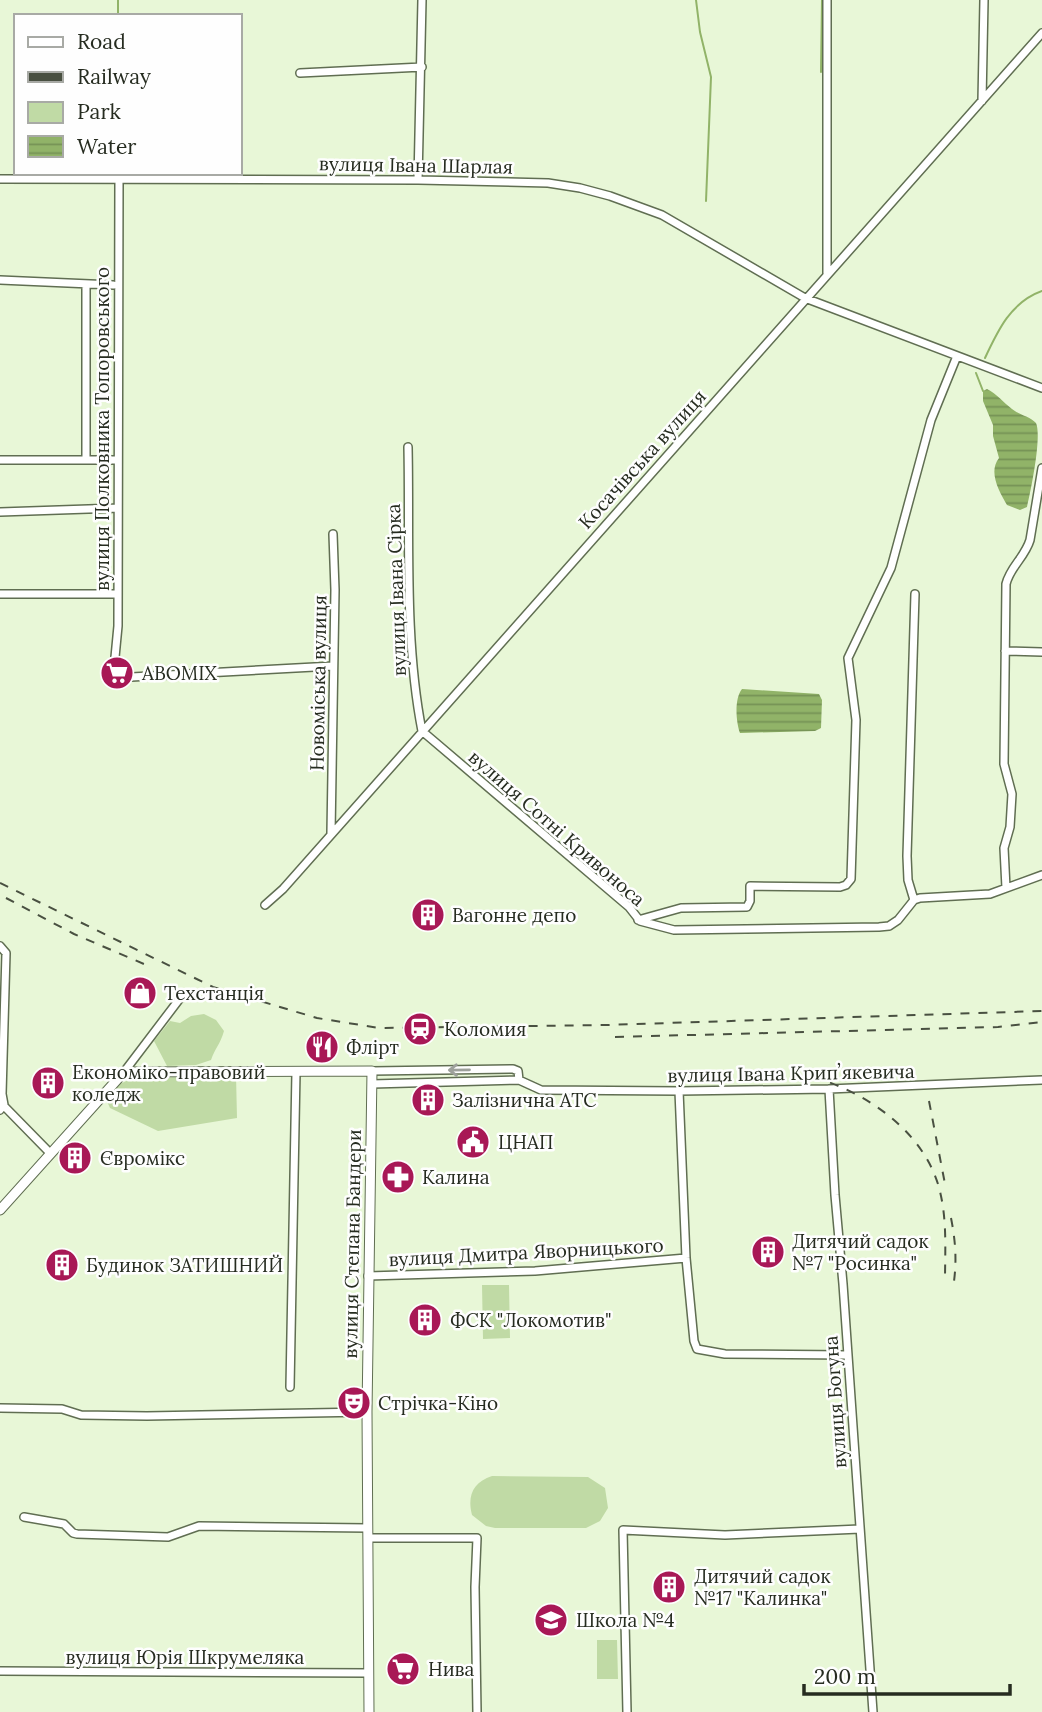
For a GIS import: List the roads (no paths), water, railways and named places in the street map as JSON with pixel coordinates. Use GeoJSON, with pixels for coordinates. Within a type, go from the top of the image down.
{"type":"FeatureCollection","features":[{"type":"Feature","properties":{"kind":"street"},"geometry":{"type":"LineString","coordinates":[[418,180],[422,0]]}},
{"type":"Feature","properties":{"kind":"street"},"geometry":{"type":"LineString","coordinates":[[827,0],[827,274]]}},
{"type":"Feature","properties":{"kind":"street"},"geometry":{"type":"LineString","coordinates":[[982,100],[984,0]]}},
{"type":"Feature","properties":{"kind":"street","name":"Косачівська вулиця"},"geometry":{"type":"LineString","coordinates":[[265,905],[283,889],[1042,33]]}},
{"type":"Feature","properties":{"kind":"street"},"geometry":{"type":"LineString","coordinates":[[300,73],[422,67]]}},
{"type":"Feature","properties":{"kind":"street","name":"вулиця Івана Шарлая"},"geometry":{"type":"LineString","coordinates":[[0,179],[418,180],[548,183],[580,188],[662,215],[805,298],[1042,388]]}},
{"type":"Feature","properties":{"kind":"street","name":"вулиця Полковника Топоровського"},"geometry":{"type":"LineString","coordinates":[[119,179],[118,594],[113,678],[333,666]]}},
{"type":"Feature","properties":{"kind":"street"},"geometry":{"type":"LineString","coordinates":[[0,280],[113,285]]}},
{"type":"Feature","properties":{"kind":"street"},"geometry":{"type":"LineString","coordinates":[[86,284],[86,459]]}},
{"type":"Feature","properties":{"kind":"street"},"geometry":{"type":"LineString","coordinates":[[638,920],[681,908],[747,907],[750,901],[750,886],[840,887],[852,879],[856,720],[848,658],[891,568],[931,421],[957,356]]}},
{"type":"Feature","properties":{"kind":"street","name":"вулиця Івана Сірка"},"geometry":{"type":"LineString","coordinates":[[408,447],[411,645],[422,731]]}},
{"type":"Feature","properties":{"kind":"street"},"geometry":{"type":"LineString","coordinates":[[0,460],[118,460]]}},
{"type":"Feature","properties":{"kind":"street"},"geometry":{"type":"LineString","coordinates":[[1006,888],[1004,848],[1010,827],[1012,794],[1004,764],[1006,584],[1031,540],[1042,468]]}},
{"type":"Feature","properties":{"kind":"street"},"geometry":{"type":"LineString","coordinates":[[0,512],[118,509]]}},
{"type":"Feature","properties":{"kind":"street","name":"Новоміська вулиця"},"geometry":{"type":"LineString","coordinates":[[331,833],[335,590],[333,534]]}},
{"type":"Feature","properties":{"kind":"street"},"geometry":{"type":"LineString","coordinates":[[0,594],[118,594]]}},
{"type":"Feature","properties":{"kind":"street"},"geometry":{"type":"LineString","coordinates":[[915,594],[907,856],[908,880],[914,900],[934,896],[984,894],[1042,875]]}},
{"type":"Feature","properties":{"kind":"street"},"geometry":{"type":"LineString","coordinates":[[1005,651],[1042,652]]}},
{"type":"Feature","properties":{"kind":"street","name":"вулиця Сотні Кривоноса"},"geometry":{"type":"LineString","coordinates":[[422,731],[629,907],[638,920],[674,930],[879,927],[889,926],[898,920],[914,900]]}},
{"type":"Feature","properties":{"kind":"street"},"geometry":{"type":"LineString","coordinates":[[0,946],[6,953],[1,1106],[50,1153]]}},
{"type":"Feature","properties":{"kind":"street"},"geometry":{"type":"LineString","coordinates":[[0,1210],[124,1072],[181,997]]}},
{"type":"Feature","properties":{"kind":"street"},"geometry":{"type":"LineString","coordinates":[[124,1072],[513,1069],[517,1071],[519,1080],[372,1084]]}},
{"type":"Feature","properties":{"kind":"street","name":"вулиця Степана Бандери"},"geometry":{"type":"LineString","coordinates":[[369,1712],[366,1412],[372,1071]]}},
{"type":"Feature","properties":{"kind":"street"},"geometry":{"type":"LineString","coordinates":[[290,1387],[296,1072]]}},
{"type":"Feature","properties":{"kind":"street","name":"вулиця Івана Крипʼякевича"},"geometry":{"type":"LineString","coordinates":[[519,1080],[541,1090],[679,1091],[829,1089],[1042,1080]]}},
{"type":"Feature","properties":{"kind":"street","name":"вулиця Богуна"},"geometry":{"type":"LineString","coordinates":[[829,1089],[873,1712]]}},
{"type":"Feature","properties":{"kind":"street","name":"вулиця Дмитра Яворницького"},"geometry":{"type":"LineString","coordinates":[[679,1091],[686,1258],[697,1349],[725,1354],[847,1355]]}},
{"type":"Feature","properties":{"kind":"street","name":"вулиця Дмитра Яворницького"},"geometry":{"type":"LineString","coordinates":[[368,1276],[535,1271],[686,1258]]}},
{"type":"Feature","properties":{"kind":"street"},"geometry":{"type":"LineString","coordinates":[[0,1408],[62,1409],[81,1415],[147,1416],[366,1412]]}},
{"type":"Feature","properties":{"kind":"street"},"geometry":{"type":"LineString","coordinates":[[24,1517],[64,1524],[73,1533],[172,1537],[199,1527],[368,1528]]}},
{"type":"Feature","properties":{"kind":"street"},"geometry":{"type":"LineString","coordinates":[[627,1712],[623,1530],[725,1535],[860,1529]]}},
{"type":"Feature","properties":{"kind":"street"},"geometry":{"type":"LineString","coordinates":[[368,1538],[477,1538],[477,1712]]}},
{"type":"Feature","properties":{"kind":"street","name":"вулиця Юрія Шкрумеляка"},"geometry":{"type":"LineString","coordinates":[[0,1671],[369,1673]]}},
{"type":"Feature","properties":{"kind":"water"},"geometry":{"type":"Polygon","coordinates":[[[987,389],[1015,411],[1036,423],[1038,430],[1027,507],[1020,510],[1007,505],[996,481],[994,469],[999,458],[993,425],[983,401],[983,391],[987,389]]]}},
{"type":"Feature","properties":{"kind":"water"},"geometry":{"type":"Polygon","coordinates":[[[742,689],[819,694],[822,700],[821,728],[815,731],[740,733],[736,711],[742,689]]]}},
{"type":"Feature","properties":{"kind":"waterway"},"geometry":{"type":"LineString","coordinates":[[118,0],[118,14]]}},
{"type":"Feature","properties":{"kind":"waterway"},"geometry":{"type":"LineString","coordinates":[[696,0],[700,32],[711,77],[706,201]]}},
{"type":"Feature","properties":{"kind":"waterway"},"geometry":{"type":"LineString","coordinates":[[821,72],[822,0]]}},
{"type":"Feature","properties":{"kind":"waterway"},"geometry":{"type":"LineString","coordinates":[[985,358],[1007,318],[1022,302],[1042,291]]}},
{"type":"Feature","properties":{"kind":"waterway"},"geometry":{"type":"LineString","coordinates":[[976,373],[983,391]]}},
{"type":"Feature","properties":{"kind":"railway"},"geometry":{"type":"LineString","coordinates":[[0,883],[213,987],[317,1018],[379,1028],[606,1025],[1042,1011]]}},
{"type":"Feature","properties":{"kind":"railway"},"geometry":{"type":"LineString","coordinates":[[6,898],[74,934],[151,967]]}},
{"type":"Feature","properties":{"kind":"railway"},"geometry":{"type":"LineString","coordinates":[[615,1037],[998,1027],[1042,1022]]}},
{"type":"Feature","properties":{"kind":"railway"},"geometry":{"type":"LineString","coordinates":[[813,1077],[834,1084],[875,1106],[894,1120],[924,1154],[934,1174],[943,1207],[945,1282]]}},
{"type":"Feature","properties":{"kind":"railway"},"geometry":{"type":"LineString","coordinates":[[929,1101],[945,1184]]}},
{"type":"Feature","properties":{"kind":"railway"},"geometry":{"type":"LineString","coordinates":[[951,1218],[955,1253],[953,1288]]}},
{"type":"Feature","properties":{"kind":"place","name":"ABOMIX"},"geometry":{"type":"Point","coordinates":[117,673]}},
{"type":"Feature","properties":{"kind":"place","name":"Вагонне депо"},"geometry":{"type":"Point","coordinates":[428,915]}},
{"type":"Feature","properties":{"kind":"place","name":"Техстанція"},"geometry":{"type":"Point","coordinates":[140,993]}},
{"type":"Feature","properties":{"kind":"place","name":"Коломия"},"geometry":{"type":"Point","coordinates":[420,1029]}},
{"type":"Feature","properties":{"kind":"place","name":"Флірт"},"geometry":{"type":"Point","coordinates":[322,1047]}},
{"type":"Feature","properties":{"kind":"place","name":"Економіко-правовий коледж"},"geometry":{"type":"Point","coordinates":[48,1083]}},
{"type":"Feature","properties":{"kind":"place","name":"Залізнична АТС"},"geometry":{"type":"Point","coordinates":[428,1100]}},
{"type":"Feature","properties":{"kind":"place","name":"ЦНАП"},"geometry":{"type":"Point","coordinates":[473,1142]}},
{"type":"Feature","properties":{"kind":"place","name":"Євромікс"},"geometry":{"type":"Point","coordinates":[75,1158]}},
{"type":"Feature","properties":{"kind":"place","name":"Калина"},"geometry":{"type":"Point","coordinates":[398,1177]}},
{"type":"Feature","properties":{"kind":"place","name":"Дитячий садок №7 \"Росинка\""},"geometry":{"type":"Point","coordinates":[768,1252]}},
{"type":"Feature","properties":{"kind":"place","name":"Будинок ЗАТИШНИЙ"},"geometry":{"type":"Point","coordinates":[62,1265]}},
{"type":"Feature","properties":{"kind":"place","name":"ФСК \"Локомотив\""},"geometry":{"type":"Point","coordinates":[425,1320]}},
{"type":"Feature","properties":{"kind":"place","name":"Стрічка-Кіно"},"geometry":{"type":"Point","coordinates":[354,1403]}},
{"type":"Feature","properties":{"kind":"place","name":"Дитячий садок №17 \"Калинка\""},"geometry":{"type":"Point","coordinates":[669,1587]}},
{"type":"Feature","properties":{"kind":"place","name":"Школа №4"},"geometry":{"type":"Point","coordinates":[551,1620]}},
{"type":"Feature","properties":{"kind":"place","name":"Нива"},"geometry":{"type":"Point","coordinates":[403,1669]}}]}
